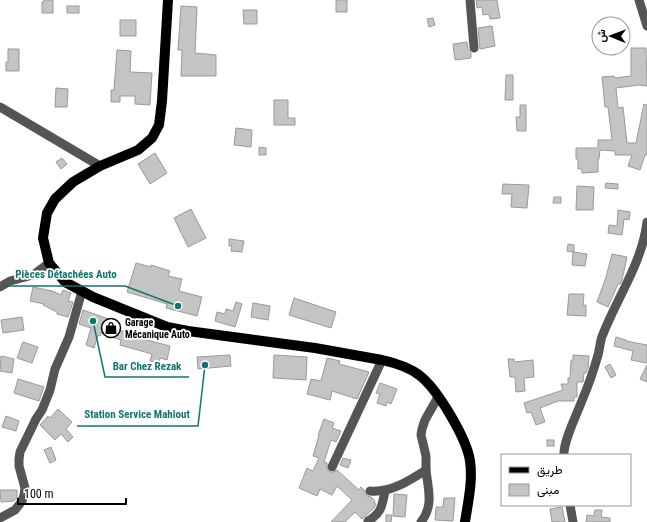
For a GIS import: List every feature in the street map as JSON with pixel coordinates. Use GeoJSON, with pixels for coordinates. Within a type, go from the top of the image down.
{"type":"FeatureCollection","features":[{"type":"Feature","properties":{"kind":"main road"},"geometry":{"type":"LineString","coordinates":[[168,0],[162,101],[159,125],[152,138],[138,150],[100,166],[73,182],[55,199],[47,213],[43,238],[49,262],[65,282],[93,297],[167,327],[315,348],[382,360],[409,368],[420,376],[438,397],[448,410],[461,433],[470,461],[470,488],[465,522]]}},
{"type":"Feature","properties":{"kind":"street"},"geometry":{"type":"LineString","coordinates":[[470,0],[474,48]]}},
{"type":"Feature","properties":{"kind":"street"},"geometry":{"type":"LineString","coordinates":[[639,0],[647,26]]}},
{"type":"Feature","properties":{"kind":"street"},"geometry":{"type":"LineString","coordinates":[[0,107],[100,166]]}},
{"type":"Feature","properties":{"kind":"street"},"geometry":{"type":"LineString","coordinates":[[564,454],[567,440],[587,389],[598,354],[602,335],[628,283],[640,252],[647,222]]}},
{"type":"Feature","properties":{"kind":"street"},"geometry":{"type":"LineString","coordinates":[[0,287],[10,281],[33,275],[49,262]]}},
{"type":"Feature","properties":{"kind":"street"},"geometry":{"type":"LineString","coordinates":[[0,518],[15,510],[24,496],[25,488],[19,466],[20,452],[42,410],[50,390],[55,368],[69,337],[82,291]]}},
{"type":"Feature","properties":{"kind":"street"},"geometry":{"type":"LineString","coordinates":[[332,467],[382,360]]}},
{"type":"Feature","properties":{"kind":"street"},"geometry":{"type":"LineString","coordinates":[[421,522],[429,509],[430,502],[422,429],[427,416],[438,397]]}},
{"type":"Feature","properties":{"kind":"street"},"geometry":{"type":"LineString","coordinates":[[370,491],[386,491],[426,470]]}},
{"type":"Feature","properties":{"kind":"street"},"geometry":{"type":"LineString","coordinates":[[368,521],[375,517],[381,510],[386,491]]}},
{"type":"Feature","properties":{"kind":"street"},"geometry":{"type":"LineString","coordinates":[[570,506],[573,522]]}},
{"type":"Feature","properties":{"kind":"building"},"geometry":{"type":"Polygon","coordinates":[[[44,0],[53,0],[53,13],[42,13],[42,2],[44,2],[44,0]]]}},
{"type":"Feature","properties":{"kind":"building"},"geometry":{"type":"Polygon","coordinates":[[[336,0],[347,0],[347,12],[336,12],[336,0]]]}},
{"type":"Feature","properties":{"kind":"building"},"geometry":{"type":"Polygon","coordinates":[[[476,0],[497,0],[500,18],[490,19],[489,14],[483,15],[482,7],[477,8],[476,0]]]}},
{"type":"Feature","properties":{"kind":"building"},"geometry":{"type":"Polygon","coordinates":[[[67,6],[79,6],[79,13],[67,13],[67,6]]]}},
{"type":"Feature","properties":{"kind":"building"},"geometry":{"type":"Polygon","coordinates":[[[181,6],[197,7],[195,53],[216,55],[216,76],[181,76],[182,50],[178,50],[181,6]]]}},
{"type":"Feature","properties":{"kind":"building"},"geometry":{"type":"Polygon","coordinates":[[[243,10],[257,10],[257,24],[244,24],[243,10]]]}},
{"type":"Feature","properties":{"kind":"building"},"geometry":{"type":"Polygon","coordinates":[[[433,18],[435,25],[429,27],[427,19],[433,18]]]}},
{"type":"Feature","properties":{"kind":"building"},"geometry":{"type":"Polygon","coordinates":[[[120,20],[136,20],[136,36],[120,36],[120,20]]]}},
{"type":"Feature","properties":{"kind":"building"},"geometry":{"type":"Polygon","coordinates":[[[492,26],[495,46],[480,49],[478,28],[492,26]]]}},
{"type":"Feature","properties":{"kind":"building"},"geometry":{"type":"Polygon","coordinates":[[[467,42],[468,49],[471,53],[471,58],[455,60],[453,44],[467,42]]]}},
{"type":"Feature","properties":{"kind":"building"},"geometry":{"type":"Polygon","coordinates":[[[631,48],[646,48],[647,86],[639,85],[616,88],[618,108],[623,107],[627,143],[636,143],[644,104],[647,105],[647,155],[645,155],[640,170],[628,166],[632,155],[615,155],[615,151],[600,150],[598,172],[582,173],[582,169],[578,169],[576,148],[598,148],[598,140],[612,140],[608,107],[605,107],[602,77],[614,76],[615,78],[631,76],[631,48]]]}},
{"type":"Feature","properties":{"kind":"building"},"geometry":{"type":"Polygon","coordinates":[[[8,49],[19,49],[19,71],[6,71],[8,49]]]}},
{"type":"Feature","properties":{"kind":"building"},"geometry":{"type":"Polygon","coordinates":[[[117,50],[131,51],[130,72],[152,73],[150,105],[135,104],[135,96],[120,96],[120,102],[111,102],[111,90],[114,90],[117,50]]]}},
{"type":"Feature","properties":{"kind":"building"},"geometry":{"type":"Polygon","coordinates":[[[506,75],[513,75],[513,100],[505,100],[506,75]]]}},
{"type":"Feature","properties":{"kind":"building"},"geometry":{"type":"Polygon","coordinates":[[[56,88],[68,89],[67,107],[55,107],[56,88]]]}},
{"type":"Feature","properties":{"kind":"building"},"geometry":{"type":"Polygon","coordinates":[[[274,100],[288,100],[288,118],[295,118],[295,125],[274,125],[274,100]]]}},
{"type":"Feature","properties":{"kind":"building"},"geometry":{"type":"Polygon","coordinates":[[[520,105],[526,105],[526,131],[517,131],[516,117],[520,117],[520,105]]]}},
{"type":"Feature","properties":{"kind":"building"},"geometry":{"type":"Polygon","coordinates":[[[236,128],[252,130],[251,147],[234,145],[236,128]]]}},
{"type":"Feature","properties":{"kind":"building"},"geometry":{"type":"Polygon","coordinates":[[[259,147],[266,148],[266,155],[259,155],[259,147]]]}},
{"type":"Feature","properties":{"kind":"building"},"geometry":{"type":"Polygon","coordinates":[[[155,153],[167,173],[150,184],[138,164],[155,153]]]}},
{"type":"Feature","properties":{"kind":"building"},"geometry":{"type":"Polygon","coordinates":[[[62,158],[67,164],[61,169],[56,162],[62,158]]]}},
{"type":"Feature","properties":{"kind":"building"},"geometry":{"type":"Polygon","coordinates":[[[606,183],[618,184],[618,189],[605,188],[606,183]]]}},
{"type":"Feature","properties":{"kind":"building"},"geometry":{"type":"Polygon","coordinates":[[[503,184],[529,185],[527,208],[511,207],[512,194],[502,194],[503,184]]]}},
{"type":"Feature","properties":{"kind":"building"},"geometry":{"type":"Polygon","coordinates":[[[577,186],[594,187],[593,210],[576,210],[577,186]]]}},
{"type":"Feature","properties":{"kind":"building"},"geometry":{"type":"Polygon","coordinates":[[[554,197],[561,197],[561,203],[553,203],[554,197]]]}},
{"type":"Feature","properties":{"kind":"building"},"geometry":{"type":"Polygon","coordinates":[[[191,209],[206,238],[188,247],[174,218],[191,209]]]}},
{"type":"Feature","properties":{"kind":"building"},"geometry":{"type":"Polygon","coordinates":[[[618,210],[630,212],[629,220],[624,219],[622,235],[608,233],[609,225],[617,226],[618,210]]]}},
{"type":"Feature","properties":{"kind":"building"},"geometry":{"type":"Polygon","coordinates":[[[229,239],[244,241],[242,252],[231,251],[232,246],[229,246],[229,239]]]}},
{"type":"Feature","properties":{"kind":"building"},"geometry":{"type":"Polygon","coordinates":[[[568,244],[574,245],[574,252],[567,251],[568,244]]]}},
{"type":"Feature","properties":{"kind":"building"},"geometry":{"type":"Polygon","coordinates":[[[573,252],[587,254],[585,266],[572,265],[573,252]]]}},
{"type":"Feature","properties":{"kind":"building"},"geometry":{"type":"Polygon","coordinates":[[[612,254],[627,257],[622,280],[620,284],[618,284],[608,307],[597,302],[612,254]]]}},
{"type":"Feature","properties":{"kind":"building"},"geometry":{"type":"Polygon","coordinates":[[[136,263],[151,267],[151,265],[170,271],[168,276],[182,279],[179,291],[202,297],[197,316],[166,308],[167,304],[127,292],[136,263]]]}},
{"type":"Feature","properties":{"kind":"building"},"geometry":{"type":"Polygon","coordinates":[[[33,287],[52,291],[61,295],[63,290],[71,293],[68,301],[73,302],[68,317],[57,314],[57,312],[43,305],[44,304],[30,301],[33,287]]]}},
{"type":"Feature","properties":{"kind":"building"},"geometry":{"type":"Polygon","coordinates":[[[569,294],[584,294],[583,305],[586,305],[586,316],[567,315],[569,294]]]}},
{"type":"Feature","properties":{"kind":"building"},"geometry":{"type":"Polygon","coordinates":[[[294,298],[336,312],[331,328],[289,315],[294,298]]]}},
{"type":"Feature","properties":{"kind":"building"},"geometry":{"type":"Polygon","coordinates":[[[236,302],[242,304],[235,327],[215,321],[217,312],[225,314],[226,309],[233,311],[236,302]]]}},
{"type":"Feature","properties":{"kind":"building"},"geometry":{"type":"Polygon","coordinates":[[[253,303],[270,306],[268,320],[251,317],[253,303]]]}},
{"type":"Feature","properties":{"kind":"building"},"geometry":{"type":"Polygon","coordinates":[[[83,310],[120,323],[118,330],[170,346],[167,360],[160,358],[159,363],[150,361],[152,354],[120,345],[121,340],[101,333],[100,336],[98,335],[94,348],[86,345],[91,328],[79,324],[83,310]]]}},
{"type":"Feature","properties":{"kind":"building"},"geometry":{"type":"Polygon","coordinates":[[[22,317],[24,330],[3,333],[1,320],[22,317]]]}},
{"type":"Feature","properties":{"kind":"building"},"geometry":{"type":"Polygon","coordinates":[[[616,337],[626,341],[647,345],[647,363],[631,360],[633,351],[614,346],[616,337]]]}},
{"type":"Feature","properties":{"kind":"building"},"geometry":{"type":"Polygon","coordinates":[[[23,342],[38,347],[32,363],[17,358],[23,342]]]}},
{"type":"Feature","properties":{"kind":"building"},"geometry":{"type":"Polygon","coordinates":[[[230,355],[231,366],[198,369],[197,357],[230,355]]]}},
{"type":"Feature","properties":{"kind":"building"},"geometry":{"type":"Polygon","coordinates":[[[274,355],[307,357],[306,380],[273,378],[274,355]]]}},
{"type":"Feature","properties":{"kind":"building"},"geometry":{"type":"Polygon","coordinates":[[[573,355],[589,356],[588,368],[586,373],[584,373],[583,382],[577,382],[577,397],[574,397],[574,401],[558,401],[540,408],[545,422],[536,425],[531,412],[527,413],[524,403],[563,390],[561,384],[568,384],[573,355]]]}},
{"type":"Feature","properties":{"kind":"building"},"geometry":{"type":"Polygon","coordinates":[[[1,356],[14,359],[12,373],[0,371],[1,356]]]}},
{"type":"Feature","properties":{"kind":"building"},"geometry":{"type":"Polygon","coordinates":[[[327,358],[340,361],[339,364],[369,372],[357,399],[332,391],[330,400],[307,394],[311,379],[321,381],[327,358]]]}},
{"type":"Feature","properties":{"kind":"building"},"geometry":{"type":"Polygon","coordinates":[[[508,359],[514,359],[514,362],[533,360],[534,377],[524,378],[525,391],[516,392],[515,377],[510,377],[508,359]]]}},
{"type":"Feature","properties":{"kind":"building"},"geometry":{"type":"Polygon","coordinates":[[[610,364],[616,375],[611,378],[605,367],[610,364]]]}},
{"type":"Feature","properties":{"kind":"building"},"geometry":{"type":"Polygon","coordinates":[[[647,365],[647,382],[640,379],[647,365]]]}},
{"type":"Feature","properties":{"kind":"building"},"geometry":{"type":"Polygon","coordinates":[[[18,379],[44,387],[39,401],[14,393],[18,379]]]}},
{"type":"Feature","properties":{"kind":"building"},"geometry":{"type":"Polygon","coordinates":[[[380,383],[397,389],[391,404],[387,402],[386,406],[377,403],[380,394],[376,393],[380,383]]]}},
{"type":"Feature","properties":{"kind":"building"},"geometry":{"type":"Polygon","coordinates":[[[58,409],[72,422],[66,429],[73,437],[68,442],[61,434],[55,440],[40,425],[48,416],[50,418],[58,409]]]}},
{"type":"Feature","properties":{"kind":"building"},"geometry":{"type":"Polygon","coordinates":[[[6,416],[19,421],[16,431],[2,427],[6,416]]]}},
{"type":"Feature","properties":{"kind":"building"},"geometry":{"type":"Polygon","coordinates":[[[324,419],[334,423],[332,428],[341,431],[336,442],[331,440],[324,462],[327,463],[327,470],[332,473],[337,470],[359,490],[361,487],[367,496],[371,497],[375,501],[374,503],[376,504],[374,508],[362,519],[355,512],[345,522],[331,522],[352,500],[337,486],[332,495],[320,489],[317,496],[299,488],[307,468],[313,471],[319,458],[313,456],[324,419]]]}},
{"type":"Feature","properties":{"kind":"building"},"geometry":{"type":"Polygon","coordinates":[[[547,440],[554,440],[554,446],[547,446],[547,440]]]}},
{"type":"Feature","properties":{"kind":"building"},"geometry":{"type":"Polygon","coordinates":[[[51,447],[56,460],[50,463],[44,450],[51,447]]]}},
{"type":"Feature","properties":{"kind":"building"},"geometry":{"type":"Polygon","coordinates":[[[343,458],[351,460],[348,468],[340,465],[343,458]]]}},
{"type":"Feature","properties":{"kind":"building"},"geometry":{"type":"Polygon","coordinates":[[[0,490],[17,490],[17,498],[14,501],[1,502],[0,490]]]}},
{"type":"Feature","properties":{"kind":"building"},"geometry":{"type":"Polygon","coordinates":[[[394,494],[407,495],[405,517],[393,516],[394,494]]]}},
{"type":"Feature","properties":{"kind":"building"},"geometry":{"type":"Polygon","coordinates":[[[444,498],[455,498],[453,521],[435,520],[436,507],[443,507],[444,498]]]}},
{"type":"Feature","properties":{"kind":"building"},"geometry":{"type":"Polygon","coordinates":[[[562,507],[565,522],[552,522],[550,509],[562,507]]]}},
{"type":"Feature","properties":{"kind":"building"},"geometry":{"type":"Polygon","coordinates":[[[595,510],[602,510],[601,517],[610,518],[610,522],[586,522],[587,515],[594,516],[595,510]]]}},
{"type":"Feature","properties":{"kind":"building"},"geometry":{"type":"Polygon","coordinates":[[[386,515],[392,515],[391,522],[386,522],[386,515]]]}},
{"type":"Feature","properties":{"kind":"place","name":"Pièces Détachées Auto"},"geometry":{"type":"Point","coordinates":[178,306]}},
{"type":"Feature","properties":{"kind":"place","name":"Bar Chez Rezak"},"geometry":{"type":"Point","coordinates":[93,321]}},
{"type":"Feature","properties":{"kind":"place","name":"Garage Mécanique Auto"},"geometry":{"type":"Point","coordinates":[111,328]}},
{"type":"Feature","properties":{"kind":"place","name":"Station Service Mahiout"},"geometry":{"type":"Point","coordinates":[205,365]}}]}
